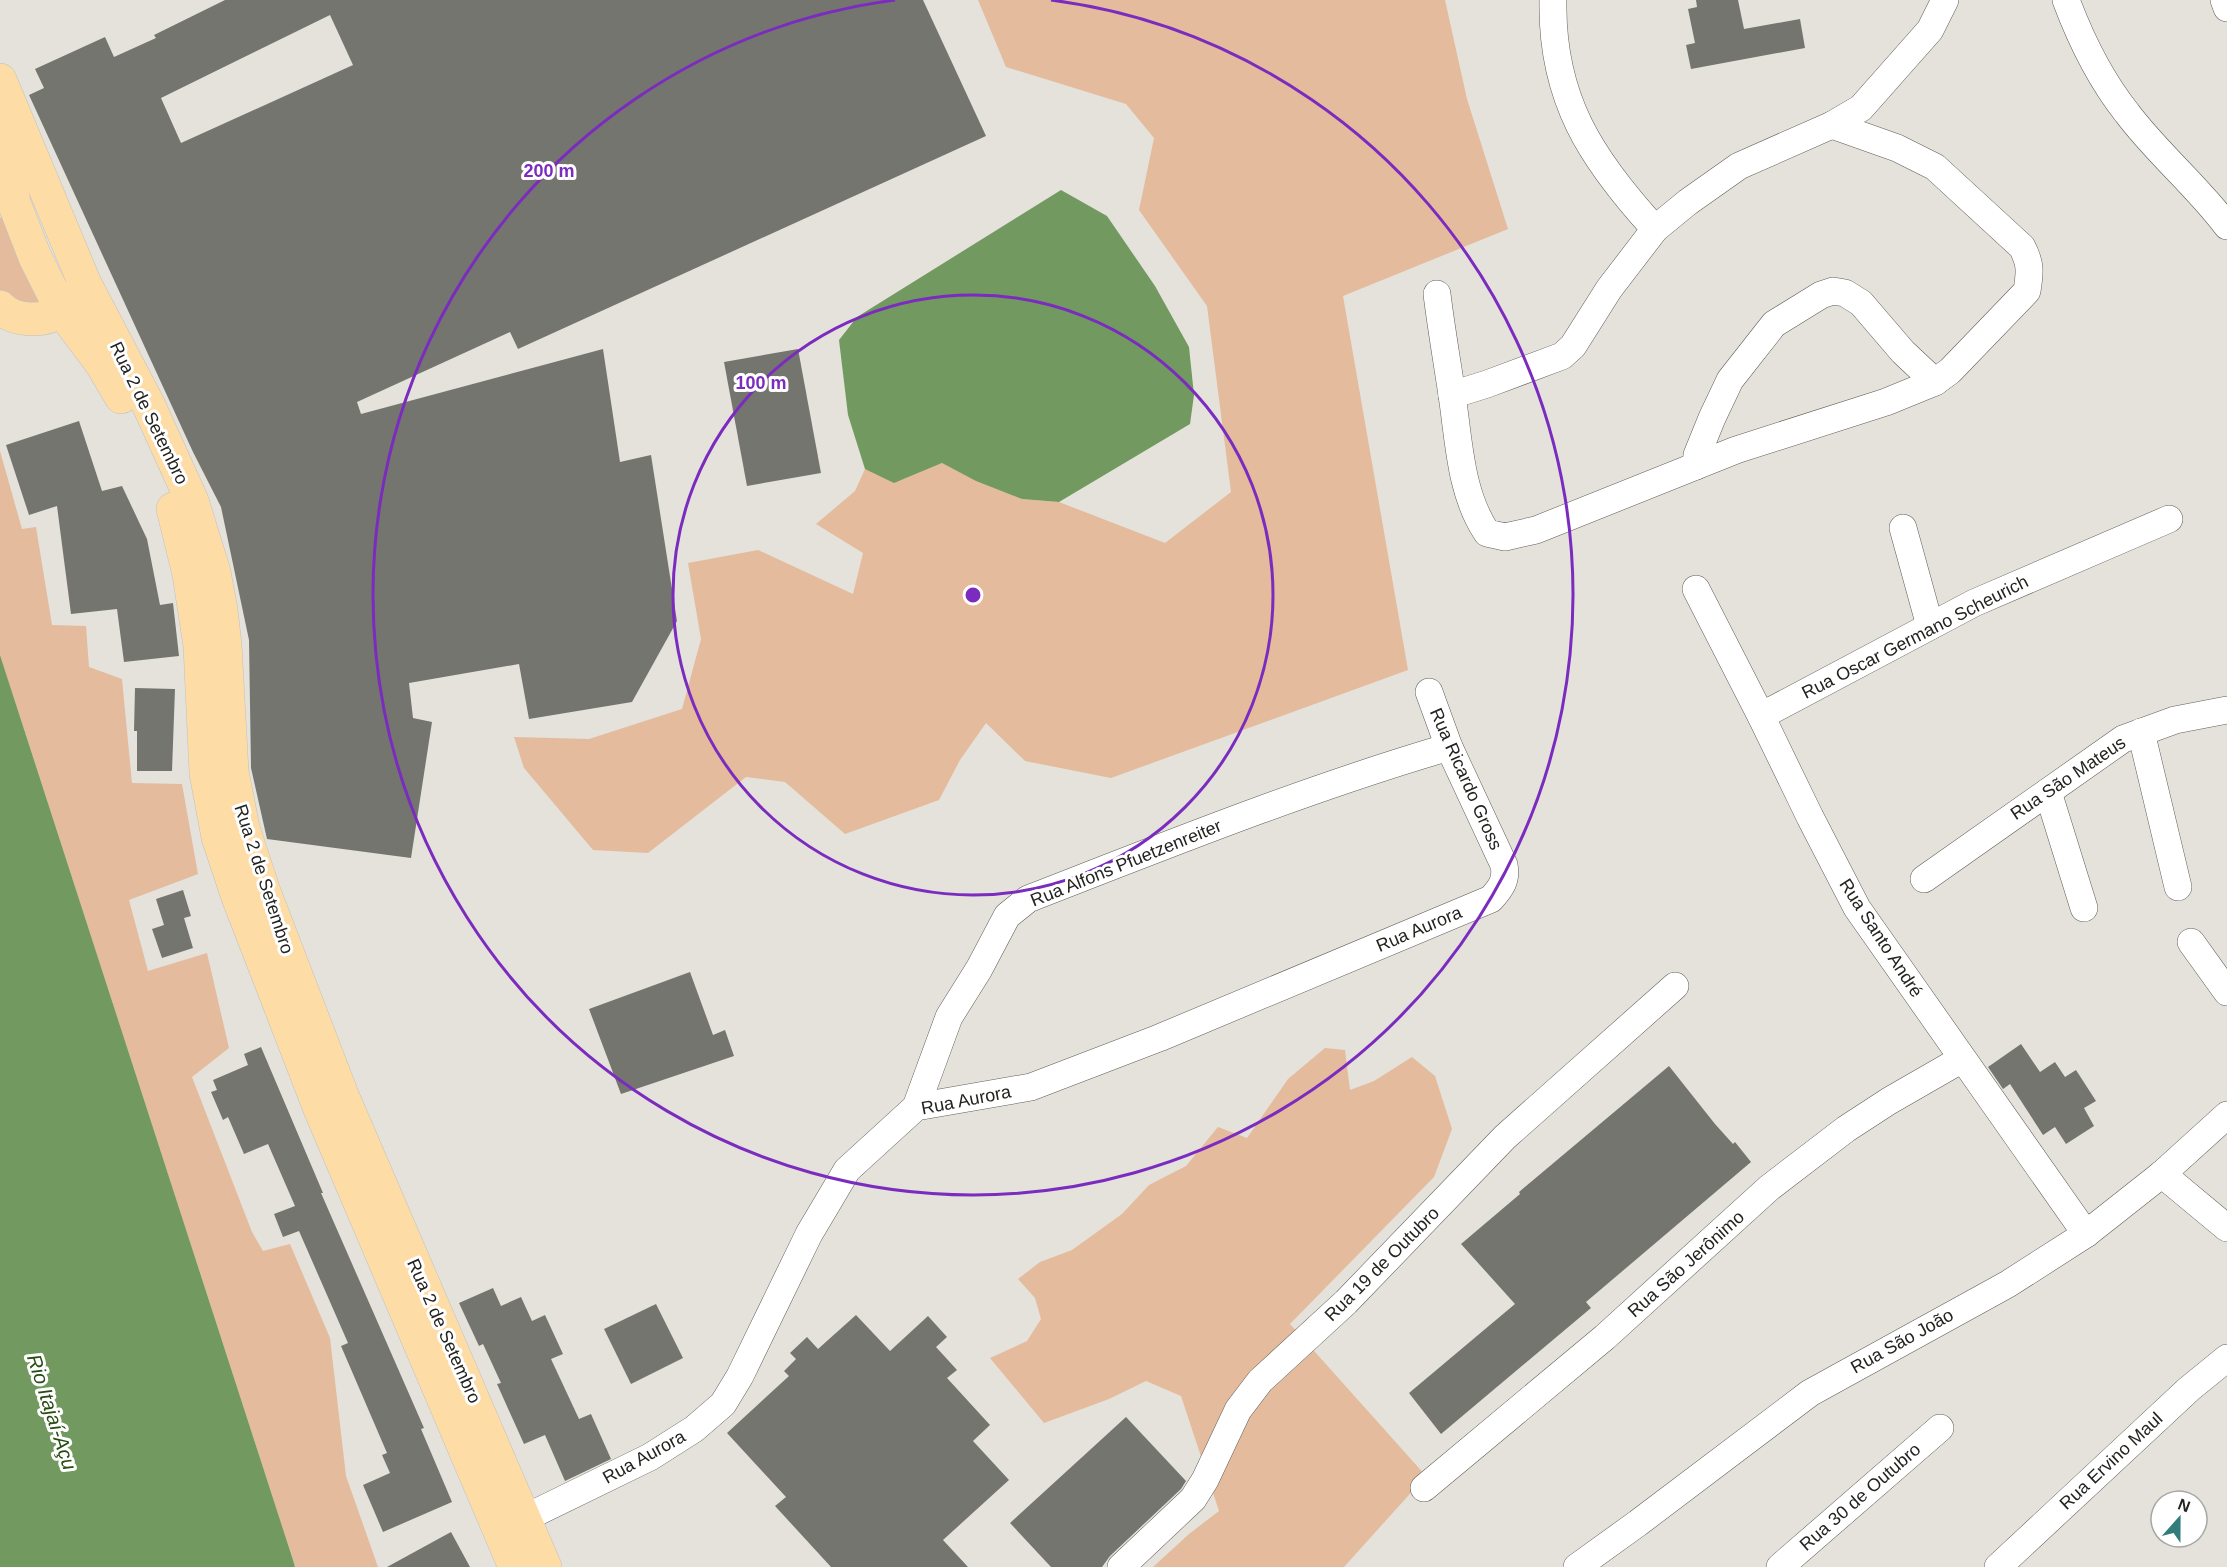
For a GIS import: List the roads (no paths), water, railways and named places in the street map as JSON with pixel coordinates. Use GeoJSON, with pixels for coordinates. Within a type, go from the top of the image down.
{"type":"FeatureCollection","features":[{"type":"Feature","properties":{"kind":"main road","name":"Rua 2 de Setembro"},"geometry":{"type":"LineString","coordinates":[[0,80],[85,284],[165,440],[192,501],[212,563],[221,610],[232,772],[243,828],[263,889],[342,1095],[545,1567]]}},
{"type":"Feature","properties":{"kind":"main road","name":"Rua 2 de Setembro"},"geometry":{"type":"LineString","coordinates":[[0,117],[7,205],[62,311],[101,363],[131,413],[173,507],[189,574],[198,635],[203,685],[206,773],[218,837],[238,897],[320,1109],[515,1567]]}},
{"type":"Feature","properties":{"kind":"main road"},"geometry":{"type":"LineString","coordinates":[[7,205],[52,208]]}},
{"type":"Feature","properties":{"kind":"main road"},"geometry":{"type":"LineString","coordinates":[[0,307],[4,312],[22,318],[47,318],[62,311],[85,284]]}},
{"type":"Feature","properties":{"kind":"street"},"geometry":{"type":"LineString","coordinates":[[1553,0],[1552,26],[1560,76],[1574,118],[1598,160],[1630,202],[1655,229]]}},
{"type":"Feature","properties":{"kind":"street"},"geometry":{"type":"LineString","coordinates":[[1452,395],[1562,356],[1573,346],[1609,289],[1655,229],[1688,202],[1739,166],[1832,125],[1861,108],[1930,30],[1945,0]]}},
{"type":"Feature","properties":{"kind":"street"},"geometry":{"type":"LineString","coordinates":[[2066,0],[2099,72],[2127,113],[2227,226]]}},
{"type":"Feature","properties":{"kind":"street"},"geometry":{"type":"LineString","coordinates":[[2224,0],[2227,8]]}},
{"type":"Feature","properties":{"kind":"street"},"geometry":{"type":"LineString","coordinates":[[1437,294],[1469,501],[1487,533],[1505,537],[1536,531],[1736,450],[1886,402],[1935,382],[1950,371],[2027,291],[2030,275],[2029,260],[2022,247],[1935,167],[1897,148],[1832,125]]}},
{"type":"Feature","properties":{"kind":"street"},"geometry":{"type":"LineString","coordinates":[[1696,466],[1697,455],[1730,380],[1774,324],[1821,295],[1833,291],[1845,293],[1861,303],[1903,352],[1935,382]]}},
{"type":"Feature","properties":{"kind":"street","name":"Rua Oscar Germano Scheurich"},"geometry":{"type":"LineString","coordinates":[[1761,716],[1984,598],[2169,519]]}},
{"type":"Feature","properties":{"kind":"street"},"geometry":{"type":"LineString","coordinates":[[1903,528],[1930,626]]}},
{"type":"Feature","properties":{"kind":"street","name":"Rua Santo André"},"geometry":{"type":"LineString","coordinates":[[1696,589],[1857,908],[2086,1234]]}},
{"type":"Feature","properties":{"kind":"street","name":"Rua Ricardo Gross"},"geometry":{"type":"LineString","coordinates":[[1429,692],[1449,747],[1504,865]]}},
{"type":"Feature","properties":{"kind":"street","name":"Rua São Mateus"},"geometry":{"type":"LineString","coordinates":[[1924,879],[2123,739],[2175,720],[2227,710]]}},
{"type":"Feature","properties":{"kind":"street"},"geometry":{"type":"LineString","coordinates":[[2141,732],[2178,887]]}},
{"type":"Feature","properties":{"kind":"street","name":"Rua Alfons Pfuetzenreiter"},"geometry":{"type":"LineString","coordinates":[[916,1107],[949,1017],[980,969],[1007,916],[1028,899],[1362,773],[1449,747]]}},
{"type":"Feature","properties":{"kind":"street"},"geometry":{"type":"LineString","coordinates":[[2048,792],[2084,908]]}},
{"type":"Feature","properties":{"kind":"street","name":"Rua Aurora"},"geometry":{"type":"LineString","coordinates":[[525,1518],[650,1456],[694,1429],[723,1404],[740,1376],[809,1234],[847,1170],[916,1107],[1031,1087],[1170,1033],[1491,899],[1502,887],[1506,874],[1504,865]]}},
{"type":"Feature","properties":{"kind":"street"},"geometry":{"type":"LineString","coordinates":[[2191,942],[2227,992]]}},
{"type":"Feature","properties":{"kind":"street","name":"Rua 19 de Outubro"},"geometry":{"type":"LineString","coordinates":[[1121,1567],[1193,1499],[1205,1480],[1238,1410],[1260,1381],[1346,1302],[1505,1137],[1676,986]]}},
{"type":"Feature","properties":{"kind":"street","name":"Rua São Jerônimo"},"geometry":{"type":"LineString","coordinates":[[1424,1488],[1614,1329],[1769,1188],[1846,1129],[1962,1059]]}},
{"type":"Feature","properties":{"kind":"street","name":"Rua São João"},"geometry":{"type":"LineString","coordinates":[[1576,1567],[1810,1393],[2008,1284],[2086,1234],[2162,1174],[2227,1115]]}},
{"type":"Feature","properties":{"kind":"street"},"geometry":{"type":"LineString","coordinates":[[2162,1174],[2227,1228]]}},
{"type":"Feature","properties":{"kind":"street","name":"Rua Ervino Maul"},"geometry":{"type":"LineString","coordinates":[[1998,1567],[2189,1389],[2227,1358]]}},
{"type":"Feature","properties":{"kind":"street","name":"Rua 30 de Outubro"},"geometry":{"type":"LineString","coordinates":[[1780,1567],[1940,1428]]}},
{"type":"Feature","properties":{"kind":"water"},"geometry":{"type":"Polygon","coordinates":[[[1061,190],[1107,216],[1155,286],[1189,347],[1194,395],[1190,424],[1059,502],[1022,499],[976,481],[942,463],[894,483],[865,469],[848,415],[839,340],[857,317],[1061,190]]]}},
{"type":"Feature","properties":{"kind":"water","name":"Rio Itajaí-Açu"},"geometry":{"type":"Polygon","coordinates":[[[0,655],[293,1560],[295,1567],[0,1567],[0,655]]]}}]}
